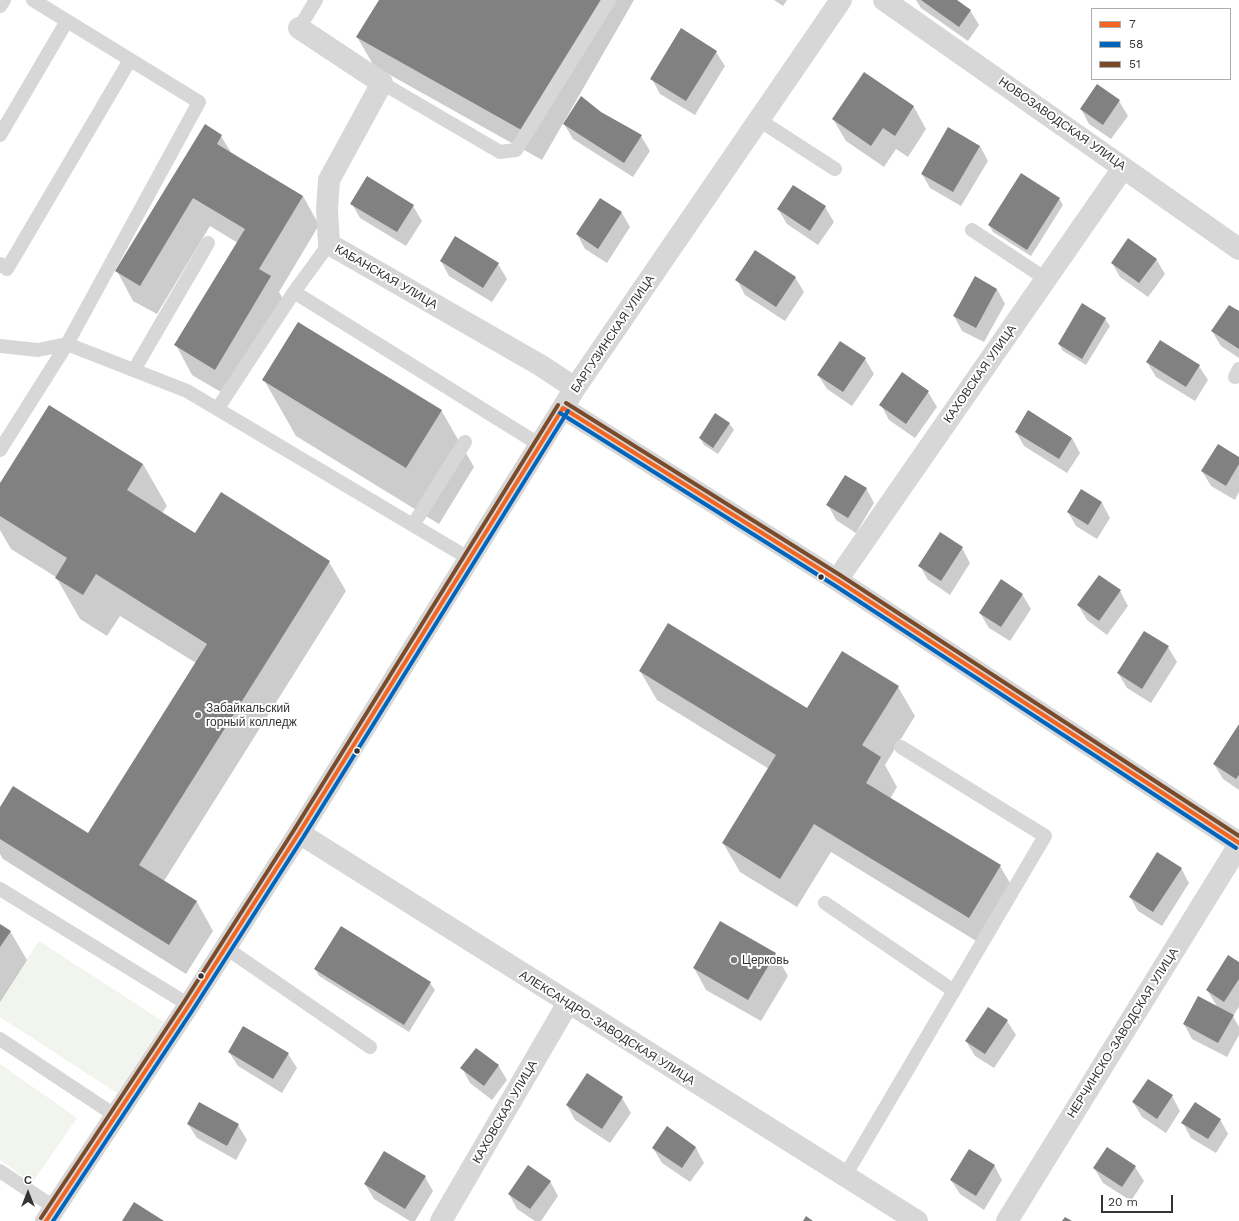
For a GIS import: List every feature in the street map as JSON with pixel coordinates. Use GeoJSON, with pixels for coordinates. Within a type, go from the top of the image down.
{"type":"FeatureCollection","features":[{"type":"Feature","properties":{"kind":"street","name":"БАРГУЗИНСКАЯ УЛИЦА"},"geometry":{"type":"LineString","coordinates":[[51,1215],[189,1005],[299,833],[575,388],[841,0]]}},
{"type":"Feature","properties":{"kind":"street","name":"НОВОЗАВОДСКАЯ УЛИЦА"},"geometry":{"type":"LineString","coordinates":[[884,0],[1239,249]]}},
{"type":"Feature","properties":{"kind":"street"},"geometry":{"type":"LineString","coordinates":[[299,28],[382,83]]}},
{"type":"Feature","properties":{"kind":"street","name":"КАБАНСКАЯ УЛИЦА"},"geometry":{"type":"LineString","coordinates":[[382,83],[329,180],[327,209],[329,244],[540,365],[575,388]]}},
{"type":"Feature","properties":{"kind":"street","name":"КАХОВСКАЯ УЛИЦА"},"geometry":{"type":"LineString","coordinates":[[837,580],[1123,168]]}},
{"type":"Feature","properties":{"kind":"street"},"geometry":{"type":"LineString","coordinates":[[563,408],[837,580],[1239,844]]}},
{"type":"Feature","properties":{"kind":"street","name":"АЛЕКСАНДРО-ЗАВОДСКАЯ УЛИЦА"},"geometry":{"type":"LineString","coordinates":[[299,833],[917,1221]]}},
{"type":"Feature","properties":{"kind":"street","name":"НЕРЧИНСКО-ЗАВОДСКАЯ УЛИЦА"},"geometry":{"type":"LineString","coordinates":[[1007,1221],[1239,844]]}},
{"type":"Feature","properties":{"kind":"street","name":"КАХОВСКАЯ УЛИЦА"},"geometry":{"type":"LineString","coordinates":[[441,1221],[568,1003]]}},
{"type":"Feature","properties":{"kind":"lane"},"geometry":{"type":"LineString","coordinates":[[0,6],[4,0]]}},
{"type":"Feature","properties":{"kind":"lane"},"geometry":{"type":"LineString","coordinates":[[0,450],[67,344],[200,102],[33,0]]}},
{"type":"Feature","properties":{"kind":"lane"},"geometry":{"type":"LineString","coordinates":[[299,28],[316,0]]}},
{"type":"Feature","properties":{"kind":"lane"},"geometry":{"type":"LineString","coordinates":[[382,83],[500,152],[516,150],[609,0]]}},
{"type":"Feature","properties":{"kind":"lane"},"geometry":{"type":"LineString","coordinates":[[0,135],[67,21]]}},
{"type":"Feature","properties":{"kind":"lane"},"geometry":{"type":"LineString","coordinates":[[0,264],[7,269],[130,60]]}},
{"type":"Feature","properties":{"kind":"lane"},"geometry":{"type":"LineString","coordinates":[[759,120],[835,169]]}},
{"type":"Feature","properties":{"kind":"lane"},"geometry":{"type":"LineString","coordinates":[[972,230],[1046,279]]}},
{"type":"Feature","properties":{"kind":"lane"},"geometry":{"type":"LineString","coordinates":[[134,370],[208,243]]}},
{"type":"Feature","properties":{"kind":"lane"},"geometry":{"type":"LineString","coordinates":[[218,408],[294,292],[329,244]]}},
{"type":"Feature","properties":{"kind":"lane"},"geometry":{"type":"LineString","coordinates":[[294,292],[540,445]]}},
{"type":"Feature","properties":{"kind":"lane"},"geometry":{"type":"LineString","coordinates":[[0,346],[38,350],[67,344],[187,391],[218,408],[470,559]]}},
{"type":"Feature","properties":{"kind":"lane"},"geometry":{"type":"LineString","coordinates":[[413,525],[465,442]]}},
{"type":"Feature","properties":{"kind":"lane"},"geometry":{"type":"LineString","coordinates":[[845,1176],[1045,836],[901,747]]}},
{"type":"Feature","properties":{"kind":"lane"},"geometry":{"type":"LineString","coordinates":[[0,889],[189,1005]]}},
{"type":"Feature","properties":{"kind":"lane"},"geometry":{"type":"LineString","coordinates":[[825,903],[954,991]]}},
{"type":"Feature","properties":{"kind":"lane"},"geometry":{"type":"LineString","coordinates":[[226,948],[370,1047]]}},
{"type":"Feature","properties":{"kind":"lane"},"geometry":{"type":"LineString","coordinates":[[0,1039],[116,1116]]}},
{"type":"Feature","properties":{"kind":"lane"},"geometry":{"type":"LineString","coordinates":[[0,1171],[51,1215]]}},
{"type":"Feature","properties":{"kind":"shaded area"},"geometry":{"type":"Polygon","coordinates":[[[39,941],[164,1022],[117,1093],[0,1017],[0,1000],[39,941]]]}},
{"type":"Feature","properties":{"kind":"shaded area"},"geometry":{"type":"Polygon","coordinates":[[[0,1064],[77,1118],[32,1183],[0,1160],[0,1064]]]}},
{"type":"Feature","properties":{"kind":"building"},"geometry":{"type":"Polygon","coordinates":[[[379,0],[601,0],[525,132],[356,37],[379,0]]]}},
{"type":"Feature","properties":{"kind":"building"},"geometry":{"type":"Polygon","coordinates":[[[921,0],[957,0],[971,10],[959,27],[921,0]]]}},
{"type":"Feature","properties":{"kind":"building"},"geometry":{"type":"Polygon","coordinates":[[[681,28],[717,51],[686,101],[650,79],[681,28]]]}},
{"type":"Feature","properties":{"kind":"building"},"geometry":{"type":"Polygon","coordinates":[[[864,72],[914,106],[895,136],[883,128],[871,146],[832,119],[864,72]]]}},
{"type":"Feature","properties":{"kind":"building"},"geometry":{"type":"Polygon","coordinates":[[[1097,84],[1120,100],[1103,125],[1080,109],[1097,84]]]}},
{"type":"Feature","properties":{"kind":"building"},"geometry":{"type":"Polygon","coordinates":[[[581,96],[601,112],[642,135],[624,163],[563,124],[581,96]]]}},
{"type":"Feature","properties":{"kind":"building"},"geometry":{"type":"Polygon","coordinates":[[[205,124],[222,135],[217,144],[303,196],[259,269],[271,276],[215,370],[174,345],[245,229],[193,198],[140,286],[115,271],[205,124]]]}},
{"type":"Feature","properties":{"kind":"building"},"geometry":{"type":"Polygon","coordinates":[[[948,127],[980,146],[953,192],[921,174],[948,127]]]}},
{"type":"Feature","properties":{"kind":"building"},"geometry":{"type":"Polygon","coordinates":[[[1021,173],[1060,198],[1027,250],[988,225],[1021,173]]]}},
{"type":"Feature","properties":{"kind":"building"},"geometry":{"type":"Polygon","coordinates":[[[367,176],[414,205],[397,232],[350,204],[367,176]]]}},
{"type":"Feature","properties":{"kind":"building"},"geometry":{"type":"Polygon","coordinates":[[[793,185],[826,206],[810,231],[777,209],[793,185]]]}},
{"type":"Feature","properties":{"kind":"building"},"geometry":{"type":"Polygon","coordinates":[[[600,198],[622,212],[598,249],[576,234],[600,198]]]}},
{"type":"Feature","properties":{"kind":"building"},"geometry":{"type":"Polygon","coordinates":[[[455,236],[499,263],[483,288],[440,261],[455,236]]]}},
{"type":"Feature","properties":{"kind":"building"},"geometry":{"type":"Polygon","coordinates":[[[1128,238],[1157,259],[1139,283],[1111,263],[1128,238]]]}},
{"type":"Feature","properties":{"kind":"building"},"geometry":{"type":"Polygon","coordinates":[[[755,250],[796,277],[776,307],[735,280],[755,250]]]}},
{"type":"Feature","properties":{"kind":"building"},"geometry":{"type":"Polygon","coordinates":[[[975,276],[997,289],[976,328],[953,316],[975,276]]]}},
{"type":"Feature","properties":{"kind":"building"},"geometry":{"type":"Polygon","coordinates":[[[1082,303],[1106,318],[1082,359],[1058,344],[1082,303]]]}},
{"type":"Feature","properties":{"kind":"building"},"geometry":{"type":"Polygon","coordinates":[[[1229,305],[1239,311],[1239,349],[1211,331],[1229,305]]]}},
{"type":"Feature","properties":{"kind":"building"},"geometry":{"type":"Polygon","coordinates":[[[298,322],[442,410],[406,468],[262,380],[298,322]]]}},
{"type":"Feature","properties":{"kind":"building"},"geometry":{"type":"Polygon","coordinates":[[[1160,340],[1200,365],[1186,387],[1146,362],[1160,340]]]}},
{"type":"Feature","properties":{"kind":"building"},"geometry":{"type":"Polygon","coordinates":[[[840,341],[866,358],[843,392],[817,375],[840,341]]]}},
{"type":"Feature","properties":{"kind":"building"},"geometry":{"type":"Polygon","coordinates":[[[902,372],[929,391],[906,424],[879,405],[902,372]]]}},
{"type":"Feature","properties":{"kind":"building"},"geometry":{"type":"Polygon","coordinates":[[[49,405],[143,464],[127,490],[195,533],[221,492],[330,561],[139,865],[197,901],[169,945],[0,839],[0,807],[13,786],[88,833],[207,644],[96,574],[83,595],[55,578],[67,558],[0,516],[0,483],[49,405]]]}},
{"type":"Feature","properties":{"kind":"building"},"geometry":{"type":"Polygon","coordinates":[[[1028,410],[1072,438],[1059,459],[1015,432],[1028,410]]]}},
{"type":"Feature","properties":{"kind":"building"},"geometry":{"type":"Polygon","coordinates":[[[715,413],[730,423],[713,448],[699,438],[715,413]]]}},
{"type":"Feature","properties":{"kind":"building"},"geometry":{"type":"Polygon","coordinates":[[[1218,444],[1239,457],[1239,464],[1226,486],[1201,471],[1218,444]]]}},
{"type":"Feature","properties":{"kind":"building"},"geometry":{"type":"Polygon","coordinates":[[[845,475],[867,488],[848,518],[826,505],[845,475]]]}},
{"type":"Feature","properties":{"kind":"building"},"geometry":{"type":"Polygon","coordinates":[[[1081,489],[1102,502],[1088,525],[1067,512],[1081,489]]]}},
{"type":"Feature","properties":{"kind":"building"},"geometry":{"type":"Polygon","coordinates":[[[940,532],[963,547],[941,581],[918,566],[940,532]]]}},
{"type":"Feature","properties":{"kind":"building"},"geometry":{"type":"Polygon","coordinates":[[[1099,575],[1121,590],[1099,621],[1077,605],[1099,575]]]}},
{"type":"Feature","properties":{"kind":"building"},"geometry":{"type":"Polygon","coordinates":[[[1001,579],[1023,594],[1001,627],[979,613],[1001,579]]]}},
{"type":"Feature","properties":{"kind":"building"},"geometry":{"type":"Polygon","coordinates":[[[668,623],[807,708],[842,651],[899,686],[862,745],[881,757],[866,783],[1001,865],[969,918],[814,824],[780,879],[722,843],[776,755],[639,671],[668,623]]]}},
{"type":"Feature","properties":{"kind":"building"},"geometry":{"type":"Polygon","coordinates":[[[1144,631],[1169,646],[1142,689],[1117,673],[1144,631]]]}},
{"type":"Feature","properties":{"kind":"building"},"geometry":{"type":"Polygon","coordinates":[[[1239,724],[1239,775],[1236,779],[1213,764],[1239,724]]]}},
{"type":"Feature","properties":{"kind":"building"},"geometry":{"type":"Polygon","coordinates":[[[1157,852],[1182,868],[1153,912],[1129,897],[1157,852]]]}},
{"type":"Feature","properties":{"kind":"building","name":"Церковь"},"geometry":{"type":"Polygon","coordinates":[[[720,921],[776,953],[748,1000],[693,968],[720,921]]]}},
{"type":"Feature","properties":{"kind":"building"},"geometry":{"type":"Polygon","coordinates":[[[0,924],[11,931],[0,947],[0,924]]]}},
{"type":"Feature","properties":{"kind":"building"},"geometry":{"type":"Polygon","coordinates":[[[341,926],[431,982],[404,1025],[314,969],[341,926]]]}},
{"type":"Feature","properties":{"kind":"building"},"geometry":{"type":"Polygon","coordinates":[[[1228,955],[1239,962],[1239,979],[1224,1002],[1206,990],[1228,955]]]}},
{"type":"Feature","properties":{"kind":"building"},"geometry":{"type":"Polygon","coordinates":[[[1198,996],[1234,1015],[1218,1043],[1183,1024],[1198,996]]]}},
{"type":"Feature","properties":{"kind":"building"},"geometry":{"type":"Polygon","coordinates":[[[988,1007],[1008,1020],[985,1054],[965,1041],[988,1007]]]}},
{"type":"Feature","properties":{"kind":"building"},"geometry":{"type":"Polygon","coordinates":[[[243,1026],[289,1053],[273,1079],[228,1052],[243,1026]]]}},
{"type":"Feature","properties":{"kind":"building"},"geometry":{"type":"Polygon","coordinates":[[[476,1048],[499,1065],[484,1086],[460,1068],[476,1048]]]}},
{"type":"Feature","properties":{"kind":"building"},"geometry":{"type":"Polygon","coordinates":[[[587,1073],[623,1097],[602,1129],[566,1105],[587,1073]]]}},
{"type":"Feature","properties":{"kind":"building"},"geometry":{"type":"Polygon","coordinates":[[[1148,1079],[1173,1095],[1157,1119],[1132,1102],[1148,1079]]]}},
{"type":"Feature","properties":{"kind":"building"},"geometry":{"type":"Polygon","coordinates":[[[199,1102],[239,1124],[227,1146],[187,1124],[199,1102]]]}},
{"type":"Feature","properties":{"kind":"building"},"geometry":{"type":"Polygon","coordinates":[[[1195,1102],[1221,1119],[1208,1139],[1181,1123],[1195,1102]]]}},
{"type":"Feature","properties":{"kind":"building"},"geometry":{"type":"Polygon","coordinates":[[[667,1126],[696,1147],[682,1168],[652,1148],[667,1126]]]}},
{"type":"Feature","properties":{"kind":"building"},"geometry":{"type":"Polygon","coordinates":[[[1107,1147],[1136,1166],[1122,1187],[1093,1168],[1107,1147]]]}},
{"type":"Feature","properties":{"kind":"building"},"geometry":{"type":"Polygon","coordinates":[[[969,1149],[995,1165],[976,1196],[950,1180],[969,1149]]]}},
{"type":"Feature","properties":{"kind":"building"},"geometry":{"type":"Polygon","coordinates":[[[384,1151],[426,1176],[405,1209],[364,1184],[384,1151]]]}},
{"type":"Feature","properties":{"kind":"building"},"geometry":{"type":"Polygon","coordinates":[[[528,1165],[551,1181],[530,1209],[508,1194],[528,1165]]]}},
{"type":"Feature","properties":{"kind":"building"},"geometry":{"type":"Polygon","coordinates":[[[134,1202],[164,1221],[122,1221],[134,1202]]]}},
{"type":"Feature","properties":{"kind":"building"},"geometry":{"type":"Polygon","coordinates":[[[806,1216],[813,1221],[803,1221],[806,1216]]]}},
{"type":"Feature","properties":{"kind":"building"},"geometry":{"type":"Polygon","coordinates":[[[1065,1217],[1072,1221],[1062,1221],[1065,1217]]]}},
{"type":"Feature","properties":{"kind":"transit line","name":"51"},"geometry":{"type":"LineString","coordinates":[[566,403],[840,575],[1239,836]]}},
{"type":"Feature","properties":{"kind":"transit line","name":"51"},"geometry":{"type":"LineString","coordinates":[[41,1218],[184,1002],[294,830],[558,405]]}},
{"type":"Feature","properties":{"kind":"transit line","name":"7"},"geometry":{"type":"LineString","coordinates":[[563,408],[837,580],[1239,843]]}},
{"type":"Feature","properties":{"kind":"transit line","name":"7"},"geometry":{"type":"LineString","coordinates":[[46,1221],[189,1005],[299,833],[563,408]]}},
{"type":"Feature","properties":{"kind":"transit line","name":"58"},"geometry":{"type":"LineString","coordinates":[[53,1221],[194,1008],[304,836],[568,411]]}},
{"type":"Feature","properties":{"kind":"transit line","name":"58"},"geometry":{"type":"LineString","coordinates":[[560,413],[834,585],[1236,848]]}},
{"type":"Feature","properties":{"kind":"place","name":"Забайкальский горный колледж"},"geometry":{"type":"Point","coordinates":[198,715]}},
{"type":"Feature","properties":{"kind":"place","name":"Церковь"},"geometry":{"type":"Point","coordinates":[734,960]}}]}
